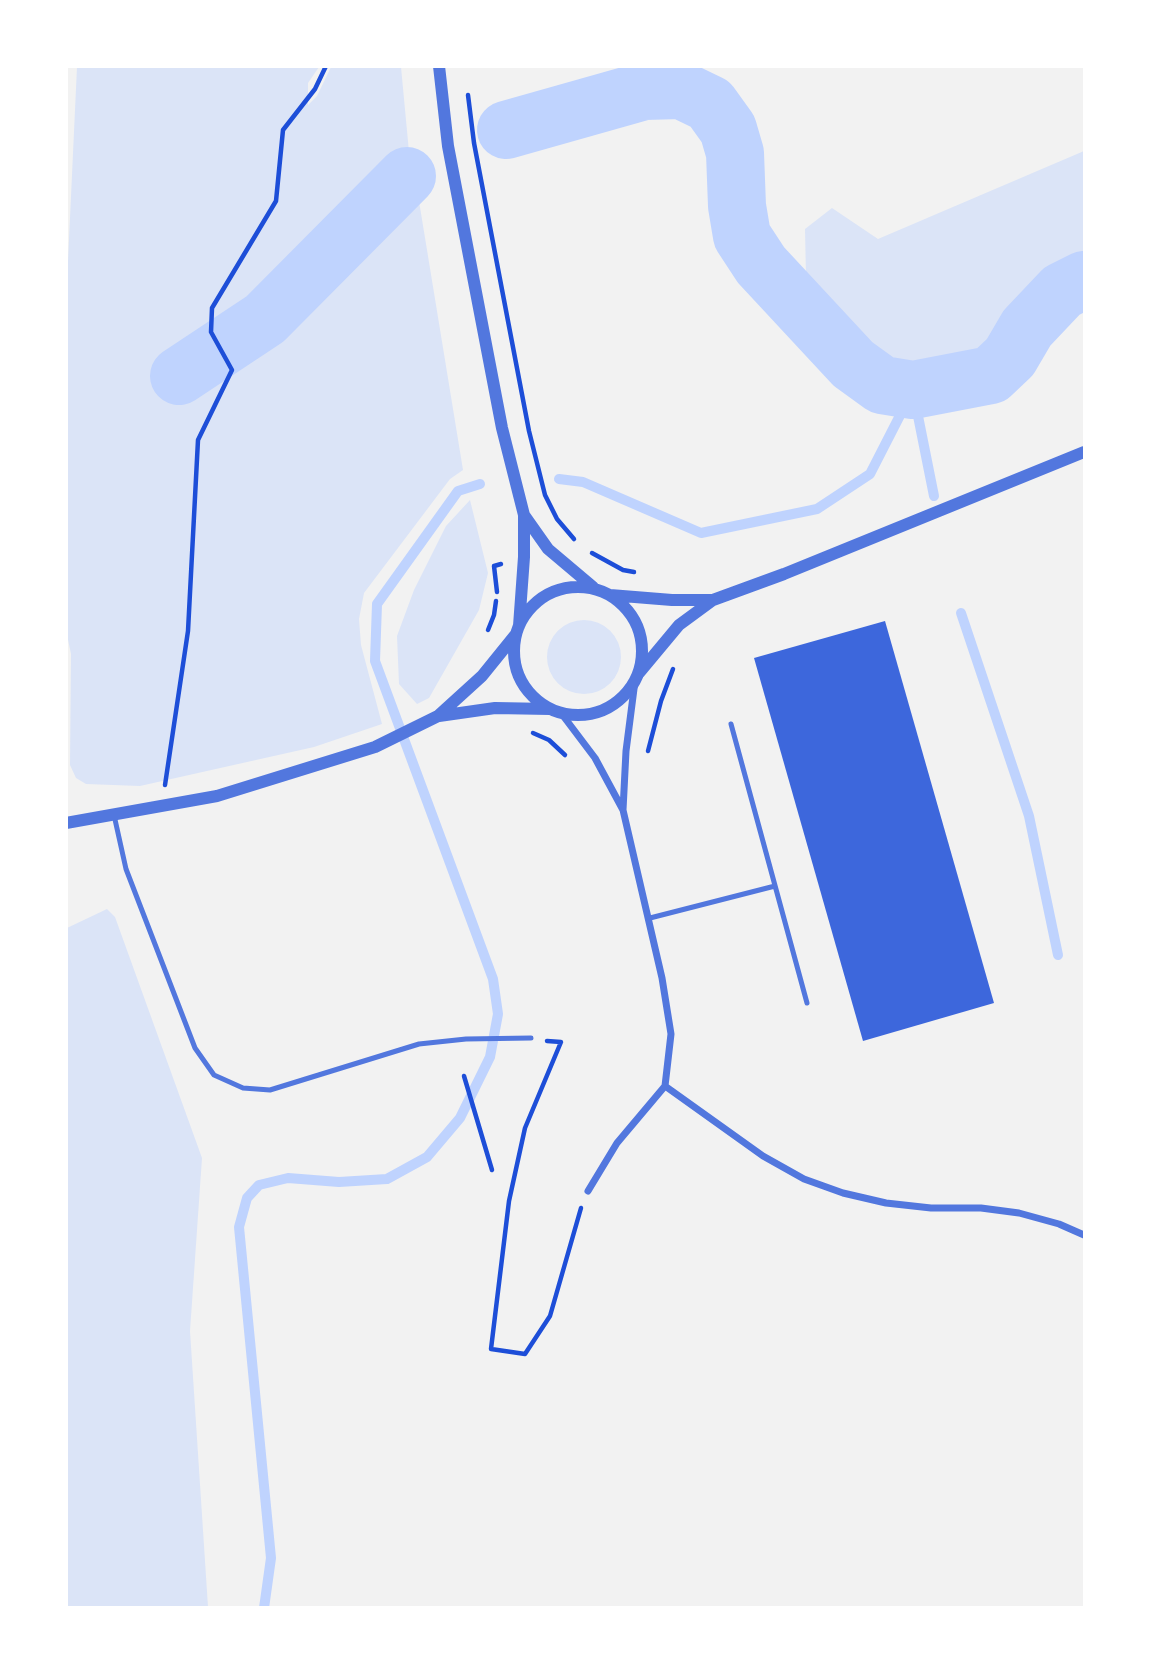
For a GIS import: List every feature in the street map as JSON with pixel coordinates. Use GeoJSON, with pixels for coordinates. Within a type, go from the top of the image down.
{"type":"FeatureCollection","features":[{"type":"Feature","properties":{"kind":"street"},"geometry":{"type":"LineString","coordinates":[[439,66],[450,159],[502,428],[524,515],[513,656],[519,678],[532,696],[556,711],[595,758],[623,810],[650,918],[671,1034],[666,1086],[617,1143],[588,1191]]}},
{"type":"Feature","properties":{"kind":"street"},"geometry":{"type":"LineString","coordinates":[[438,716],[495,708],[583,715],[604,710],[622,698],[679,625],[713,600],[784,575],[1084,452]]}},
{"type":"Feature","properties":{"kind":"street"},"geometry":{"type":"LineString","coordinates":[[524,515],[548,549],[595,589]]}},
{"type":"Feature","properties":{"kind":"street"},"geometry":{"type":"LineString","coordinates":[[66,823],[217,796],[375,747],[419,727],[438,716],[482,676],[517,630],[528,610],[541,597],[558,589],[577,586],[610,595],[624,606],[635,620],[641,637],[642,655],[625,765],[623,810]]}},
{"type":"Feature","properties":{"kind":"street"},"geometry":{"type":"LineString","coordinates":[[610,595],[713,600]]}},
{"type":"Feature","properties":{"kind":"street"},"geometry":{"type":"LineString","coordinates":[[666,1086],[763,1156],[804,1179],[843,1193],[886,1203],[931,1209],[981,1208],[1019,1213],[1059,1224],[1084,1235]]}},
{"type":"Feature","properties":{"kind":"lane"},"geometry":{"type":"LineString","coordinates":[[731,724],[807,1003]]}},
{"type":"Feature","properties":{"kind":"lane"},"geometry":{"type":"LineString","coordinates":[[114,815],[126,869],[195,1048],[214,1074],[243,1088],[270,1090],[419,1044],[466,1039],[531,1038]]}},
{"type":"Feature","properties":{"kind":"lane"},"geometry":{"type":"LineString","coordinates":[[650,918],[775,886]]}},
{"type":"Feature","properties":{"kind":"path"},"geometry":{"type":"LineString","coordinates":[[162,806],[188,631],[198,440],[232,370],[211,331],[212,308],[276,201],[283,130],[315,89],[326,66]]}},
{"type":"Feature","properties":{"kind":"path"},"geometry":{"type":"LineString","coordinates":[[467,92],[474,143],[529,430],[545,495],[558,519],[575,540]]}},
{"type":"Feature","properties":{"kind":"path"},"geometry":{"type":"LineString","coordinates":[[585,548],[623,570],[646,575]]}},
{"type":"Feature","properties":{"kind":"path"},"geometry":{"type":"LineString","coordinates":[[485,638],[494,615],[497,591],[494,566]]}},
{"type":"Feature","properties":{"kind":"path"},"geometry":{"type":"LineString","coordinates":[[648,751],[661,701],[673,669],[680,659]]}},
{"type":"Feature","properties":{"kind":"path"},"geometry":{"type":"LineString","coordinates":[[525,730],[549,740],[571,762]]}},
{"type":"Feature","properties":{"kind":"path"},"geometry":{"type":"LineString","coordinates":[[531,1038],[561,1042],[525,1128],[509,1201],[491,1349],[525,1354],[550,1317],[579,1213],[588,1191]]}},
{"type":"Feature","properties":{"kind":"path"},"geometry":{"type":"LineString","coordinates":[[464,1076],[492,1170]]}},
{"type":"Feature","properties":{"kind":"shaded area"},"geometry":{"type":"Polygon","coordinates":[[[77,67],[319,67],[308,83],[308,105],[317,96],[331,67],[401,67],[409,152],[262,300],[209,337],[180,362],[179,391],[270,339],[418,195],[463,470],[450,479],[364,593],[359,619],[361,645],[382,724],[314,747],[140,786],[86,784],[76,778],[70,765],[71,654],[66,630],[66,304],[77,67]]]}},
{"type":"Feature","properties":{"kind":"shaded area"},"geometry":{"type":"Polygon","coordinates":[[[1084,151],[1084,261],[1032,293],[961,368],[942,370],[898,364],[874,353],[806,277],[805,229],[832,208],[878,239],[1084,151]]]}},
{"type":"Feature","properties":{"kind":"shaded area"},"geometry":{"type":"Polygon","coordinates":[[[470,500],[488,573],[479,610],[429,698],[417,704],[399,684],[397,636],[414,590],[446,526],[470,500]]]}},
{"type":"Feature","properties":{"kind":"shaded area"},"geometry":{"type":"Polygon","coordinates":[[[584,620],[598,623],[610,631],[618,643],[621,657],[618,671],[610,683],[598,691],[584,694],[570,691],[558,683],[550,671],[547,657],[550,643],[558,631],[570,623],[584,620]]]}},
{"type":"Feature","properties":{"kind":"shaded area"},"geometry":{"type":"Polygon","coordinates":[[[107,909],[115,917],[202,1158],[190,1331],[208,1607],[67,1607],[67,928],[107,909]]]}},
{"type":"Feature","properties":{"kind":"building"},"geometry":{"type":"Polygon","coordinates":[[[885,621],[994,1003],[863,1041],[754,658],[885,621]]]}},
{"type":"Feature","properties":{"kind":"waterway"},"geometry":{"type":"LineString","coordinates":[[506,130],[644,91],[681,90],[710,104],[728,129],[735,153],[737,206],[742,236],[761,265],[853,364],[882,385],[913,390],[991,375],[1010,357],[1027,328],[1062,291],[1084,280]]}},
{"type":"Feature","properties":{"kind":"waterway"},"geometry":{"type":"LineString","coordinates":[[179,376],[265,319],[407,176]]}},
{"type":"Feature","properties":{"kind":"waterway"},"geometry":{"type":"LineString","coordinates":[[559,479],[583,482],[701,533],[817,509],[870,474],[913,390]]}},
{"type":"Feature","properties":{"kind":"waterway"},"geometry":{"type":"LineString","coordinates":[[913,391],[934,496]]}},
{"type":"Feature","properties":{"kind":"waterway"},"geometry":{"type":"LineString","coordinates":[[264,1608],[271,1558],[239,1227],[247,1198],[259,1185],[288,1178],[339,1182],[387,1179],[427,1157],[460,1118],[490,1057],[498,1014],[493,979],[375,661],[377,604],[458,491],[480,484]]}},
{"type":"Feature","properties":{"kind":"waterway"},"geometry":{"type":"LineString","coordinates":[[961,613],[1029,816],[1058,955]]}}]}
